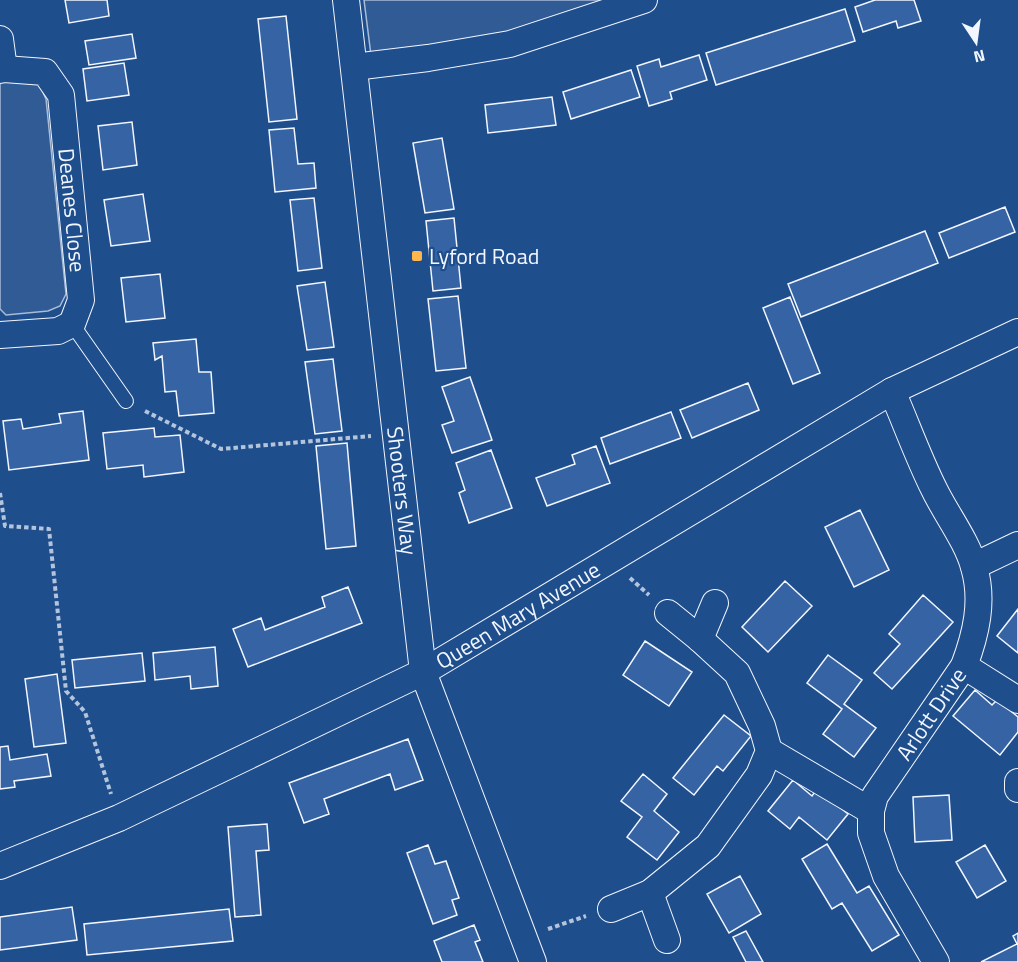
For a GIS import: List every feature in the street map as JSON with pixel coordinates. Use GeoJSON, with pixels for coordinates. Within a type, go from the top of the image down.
{"type":"FeatureCollection","features":[{"type":"Feature","properties":{"kind":"street","name":"Shooters Way"},"geometry":{"type":"LineString","coordinates":[[346,0],[423,672],[533,962]]}},
{"type":"Feature","properties":{"kind":"street"},"geometry":{"type":"LineString","coordinates":[[354,67],[428,58],[510,44],[644,0]]}},
{"type":"Feature","properties":{"kind":"street"},"geometry":{"type":"LineString","coordinates":[[0,39],[2,69]]}},
{"type":"Feature","properties":{"kind":"street","name":"Deanes Close"},"geometry":{"type":"LineString","coordinates":[[2,69],[45,72],[61,95],[81,300],[72,324]]}},
{"type":"Feature","properties":{"kind":"street"},"geometry":{"type":"LineString","coordinates":[[0,335],[58,331],[72,324]]}},
{"type":"Feature","properties":{"kind":"street","name":"Queen Mary Avenue"},"geometry":{"type":"LineString","coordinates":[[0,866],[119,818],[423,672],[892,391],[1018,332]]}},
{"type":"Feature","properties":{"kind":"street","name":"Arlott Drive"},"geometry":{"type":"LineString","coordinates":[[892,391],[932,484],[974,566],[979,592],[979,612],[971,649],[964,666],[875,796],[871,811],[871,833],[886,876],[936,962]]}},
{"type":"Feature","properties":{"kind":"street"},"geometry":{"type":"LineString","coordinates":[[974,566],[1018,545]]}},
{"type":"Feature","properties":{"kind":"street"},"geometry":{"type":"LineString","coordinates":[[700,639],[715,603]]}},
{"type":"Feature","properties":{"kind":"street"},"geometry":{"type":"LineString","coordinates":[[611,909],[650,893],[708,846],[759,775],[769,751],[762,726],[736,674],[700,639],[668,614]]}},
{"type":"Feature","properties":{"kind":"street"},"geometry":{"type":"LineString","coordinates":[[964,666],[1018,700]]}},
{"type":"Feature","properties":{"kind":"street"},"geometry":{"type":"LineString","coordinates":[[769,751],[871,811]]}},
{"type":"Feature","properties":{"kind":"street"},"geometry":{"type":"LineString","coordinates":[[1018,783],[1018,789]]}},
{"type":"Feature","properties":{"kind":"street"},"geometry":{"type":"LineString","coordinates":[[650,893],[667,940]]}},
{"type":"Feature","properties":{"kind":"lane"},"geometry":{"type":"LineString","coordinates":[[72,324],[126,401]]}},
{"type":"Feature","properties":{"kind":"path"},"geometry":{"type":"LineString","coordinates":[[126,401],[221,449],[395,434]]}},
{"type":"Feature","properties":{"kind":"path"},"geometry":{"type":"LineString","coordinates":[[0,493],[5,526],[49,529],[66,691],[86,712],[119,818]]}},
{"type":"Feature","properties":{"kind":"path"},"geometry":{"type":"LineString","coordinates":[[610,559],[668,614]]}},
{"type":"Feature","properties":{"kind":"path"},"geometry":{"type":"LineString","coordinates":[[524,936],[611,909]]}},
{"type":"Feature","properties":{"kind":"shaded area"},"geometry":{"type":"Polygon","coordinates":[[[364,0],[615,0],[529,28],[372,63],[364,0]]]}},
{"type":"Feature","properties":{"kind":"shaded area"},"geometry":{"type":"Polygon","coordinates":[[[21,80],[39,84],[46,99],[66,294],[60,306],[48,311],[6,315],[0,309],[0,82],[21,80]]]}},
{"type":"Feature","properties":{"kind":"building"},"geometry":{"type":"Polygon","coordinates":[[[65,0],[107,0],[109,16],[69,23],[65,0]]]}},
{"type":"Feature","properties":{"kind":"building"},"geometry":{"type":"Polygon","coordinates":[[[875,0],[914,0],[921,21],[898,28],[896,21],[863,32],[855,7],[875,0]]]}},
{"type":"Feature","properties":{"kind":"building"},"geometry":{"type":"Polygon","coordinates":[[[845,9],[855,41],[716,85],[706,53],[845,9]]]}},
{"type":"Feature","properties":{"kind":"building"},"geometry":{"type":"Polygon","coordinates":[[[286,16],[297,119],[269,122],[258,19],[286,16]]]}},
{"type":"Feature","properties":{"kind":"building"},"geometry":{"type":"Polygon","coordinates":[[[132,34],[136,58],[89,65],[85,41],[132,34]]]}},
{"type":"Feature","properties":{"kind":"building"},"geometry":{"type":"Polygon","coordinates":[[[699,55],[707,80],[670,92],[672,99],[649,106],[637,66],[659,59],[661,67],[699,55]]]}},
{"type":"Feature","properties":{"kind":"building"},"geometry":{"type":"Polygon","coordinates":[[[124,63],[129,95],[87,101],[83,69],[124,63]]]}},
{"type":"Feature","properties":{"kind":"building"},"geometry":{"type":"Polygon","coordinates":[[[631,70],[640,97],[571,119],[563,92],[631,70]]]}},
{"type":"Feature","properties":{"kind":"building"},"geometry":{"type":"Polygon","coordinates":[[[552,97],[556,125],[488,133],[485,105],[552,97]]]}},
{"type":"Feature","properties":{"kind":"building"},"geometry":{"type":"Polygon","coordinates":[[[132,122],[137,165],[103,170],[98,126],[132,122]]]}},
{"type":"Feature","properties":{"kind":"building"},"geometry":{"type":"Polygon","coordinates":[[[294,128],[298,164],[314,163],[316,188],[275,192],[269,130],[294,128]]]}},
{"type":"Feature","properties":{"kind":"building"},"geometry":{"type":"Polygon","coordinates":[[[442,138],[454,209],[425,213],[413,143],[442,138]]]}},
{"type":"Feature","properties":{"kind":"building"},"geometry":{"type":"Polygon","coordinates":[[[143,194],[150,241],[111,246],[104,200],[143,194]]]}},
{"type":"Feature","properties":{"kind":"building"},"geometry":{"type":"Polygon","coordinates":[[[314,198],[322,268],[298,271],[290,200],[314,198]]]}},
{"type":"Feature","properties":{"kind":"building"},"geometry":{"type":"Polygon","coordinates":[[[1005,207],[1015,232],[949,258],[939,233],[1005,207]]]}},
{"type":"Feature","properties":{"kind":"building"},"geometry":{"type":"Polygon","coordinates":[[[454,218],[461,288],[433,291],[426,221],[454,218]]]}},
{"type":"Feature","properties":{"kind":"building"},"geometry":{"type":"Polygon","coordinates":[[[925,231],[938,263],[801,317],[788,284],[925,231]]]}},
{"type":"Feature","properties":{"kind":"building"},"geometry":{"type":"Polygon","coordinates":[[[160,274],[165,318],[126,322],[121,278],[160,274]]]}},
{"type":"Feature","properties":{"kind":"building"},"geometry":{"type":"Polygon","coordinates":[[[325,282],[334,347],[307,350],[297,286],[325,282]]]}},
{"type":"Feature","properties":{"kind":"building"},"geometry":{"type":"Polygon","coordinates":[[[458,296],[466,368],[436,371],[428,299],[458,296]]]}},
{"type":"Feature","properties":{"kind":"building"},"geometry":{"type":"Polygon","coordinates":[[[790,297],[820,373],[793,384],[763,308],[790,297]]]}},
{"type":"Feature","properties":{"kind":"building"},"geometry":{"type":"Polygon","coordinates":[[[196,339],[199,372],[211,372],[214,413],[179,416],[176,391],[165,392],[162,356],[155,360],[153,343],[196,339]]]}},
{"type":"Feature","properties":{"kind":"building"},"geometry":{"type":"Polygon","coordinates":[[[333,359],[342,431],[315,434],[305,362],[333,359]]]}},
{"type":"Feature","properties":{"kind":"building"},"geometry":{"type":"Polygon","coordinates":[[[470,377],[492,440],[452,453],[442,425],[454,421],[442,387],[470,377]]]}},
{"type":"Feature","properties":{"kind":"building"},"geometry":{"type":"Polygon","coordinates":[[[748,383],[759,410],[692,438],[680,410],[748,383]]]}},
{"type":"Feature","properties":{"kind":"building"},"geometry":{"type":"Polygon","coordinates":[[[83,411],[89,460],[9,470],[3,421],[21,419],[23,429],[61,423],[59,414],[83,411]]]}},
{"type":"Feature","properties":{"kind":"building"},"geometry":{"type":"Polygon","coordinates":[[[671,412],[681,438],[610,464],[601,438],[671,412]]]}},
{"type":"Feature","properties":{"kind":"building"},"geometry":{"type":"Polygon","coordinates":[[[154,428],[155,437],[180,435],[184,472],[144,477],[143,465],[107,469],[103,433],[154,428]]]}},
{"type":"Feature","properties":{"kind":"building"},"geometry":{"type":"Polygon","coordinates":[[[347,443],[356,546],[326,549],[316,446],[347,443]]]}},
{"type":"Feature","properties":{"kind":"building"},"geometry":{"type":"Polygon","coordinates":[[[596,446],[610,483],[547,506],[536,478],[575,464],[572,455],[596,446]]]}},
{"type":"Feature","properties":{"kind":"building"},"geometry":{"type":"Polygon","coordinates":[[[491,450],[512,508],[469,523],[459,493],[465,490],[456,463],[491,450]]]}},
{"type":"Feature","properties":{"kind":"building"},"geometry":{"type":"Polygon","coordinates":[[[860,510],[889,570],[854,587],[825,527],[860,510]]]}},
{"type":"Feature","properties":{"kind":"building"},"geometry":{"type":"Polygon","coordinates":[[[785,581],[812,606],[768,652],[742,627],[785,581]]]}},
{"type":"Feature","properties":{"kind":"building"},"geometry":{"type":"Polygon","coordinates":[[[348,587],[362,623],[248,667],[233,629],[261,618],[265,630],[325,607],[322,597],[348,587]]]}},
{"type":"Feature","properties":{"kind":"building"},"geometry":{"type":"Polygon","coordinates":[[[923,595],[953,622],[892,689],[874,673],[900,644],[889,634],[923,595]]]}},
{"type":"Feature","properties":{"kind":"building"},"geometry":{"type":"Polygon","coordinates":[[[1018,609],[1018,653],[997,636],[1018,609]]]}},
{"type":"Feature","properties":{"kind":"building"},"geometry":{"type":"Polygon","coordinates":[[[645,641],[692,672],[669,706],[623,675],[645,641]]]}},
{"type":"Feature","properties":{"kind":"building"},"geometry":{"type":"Polygon","coordinates":[[[215,647],[218,686],[191,689],[190,676],[155,680],[153,653],[215,647]]]}},
{"type":"Feature","properties":{"kind":"building"},"geometry":{"type":"Polygon","coordinates":[[[142,653],[145,681],[75,688],[72,660],[142,653]]]}},
{"type":"Feature","properties":{"kind":"building"},"geometry":{"type":"Polygon","coordinates":[[[828,655],[862,680],[844,704],[876,728],[854,757],[823,734],[842,709],[807,683],[828,655]]]}},
{"type":"Feature","properties":{"kind":"building"},"geometry":{"type":"Polygon","coordinates":[[[57,674],[66,743],[34,747],[25,679],[57,674]]]}},
{"type":"Feature","properties":{"kind":"building"},"geometry":{"type":"Polygon","coordinates":[[[975,690],[992,705],[997,700],[1018,717],[1018,732],[1000,755],[953,716],[975,690]]]}},
{"type":"Feature","properties":{"kind":"building"},"geometry":{"type":"Polygon","coordinates":[[[724,715],[751,736],[723,771],[717,766],[694,795],[673,778],[724,715]]]}},
{"type":"Feature","properties":{"kind":"building"},"geometry":{"type":"Polygon","coordinates":[[[408,739],[423,780],[395,790],[390,774],[324,799],[329,814],[304,823],[289,783],[408,739]]]}},
{"type":"Feature","properties":{"kind":"building"},"geometry":{"type":"Polygon","coordinates":[[[8,746],[10,760],[47,754],[51,776],[14,781],[15,787],[0,789],[0,747],[8,746]]]}},
{"type":"Feature","properties":{"kind":"building"},"geometry":{"type":"Polygon","coordinates":[[[643,774],[667,794],[654,811],[679,832],[657,860],[627,837],[642,817],[621,801],[643,774]]]}},
{"type":"Feature","properties":{"kind":"building"},"geometry":{"type":"Polygon","coordinates":[[[793,780],[812,796],[817,789],[848,814],[827,840],[799,817],[790,829],[768,811],[793,780]]]}},
{"type":"Feature","properties":{"kind":"building"},"geometry":{"type":"Polygon","coordinates":[[[949,795],[952,840],[915,842],[913,797],[949,795]]]}},
{"type":"Feature","properties":{"kind":"building"},"geometry":{"type":"Polygon","coordinates":[[[267,824],[269,850],[256,851],[261,915],[235,917],[228,827],[267,824]]]}},
{"type":"Feature","properties":{"kind":"building"},"geometry":{"type":"Polygon","coordinates":[[[827,844],[857,893],[869,886],[899,935],[872,951],[842,903],[832,909],[802,859],[827,844]]]}},
{"type":"Feature","properties":{"kind":"building"},"geometry":{"type":"Polygon","coordinates":[[[428,845],[435,864],[446,861],[459,898],[452,900],[457,915],[433,924],[407,853],[428,845]]]}},
{"type":"Feature","properties":{"kind":"building"},"geometry":{"type":"Polygon","coordinates":[[[985,845],[1006,881],[977,898],[956,862],[985,845]]]}},
{"type":"Feature","properties":{"kind":"building"},"geometry":{"type":"Polygon","coordinates":[[[740,876],[761,914],[729,933],[707,894],[740,876]]]}},
{"type":"Feature","properties":{"kind":"building"},"geometry":{"type":"Polygon","coordinates":[[[72,907],[77,940],[0,950],[0,917],[72,907]]]}},
{"type":"Feature","properties":{"kind":"building"},"geometry":{"type":"Polygon","coordinates":[[[229,909],[233,941],[87,955],[84,924],[229,909]]]}},
{"type":"Feature","properties":{"kind":"building"},"geometry":{"type":"Polygon","coordinates":[[[474,925],[480,940],[475,942],[483,962],[442,962],[434,941],[474,925]]]}},
{"type":"Feature","properties":{"kind":"building"},"geometry":{"type":"Polygon","coordinates":[[[746,931],[763,962],[746,962],[733,937],[746,931]]]}},
{"type":"Feature","properties":{"kind":"building"},"geometry":{"type":"Polygon","coordinates":[[[1018,933],[1018,962],[981,962],[1017,944],[1013,936],[1018,933]]]}},
{"type":"Feature","properties":{"kind":"place","name":"Lyford Road"},"geometry":{"type":"Point","coordinates":[417,256]}}]}
